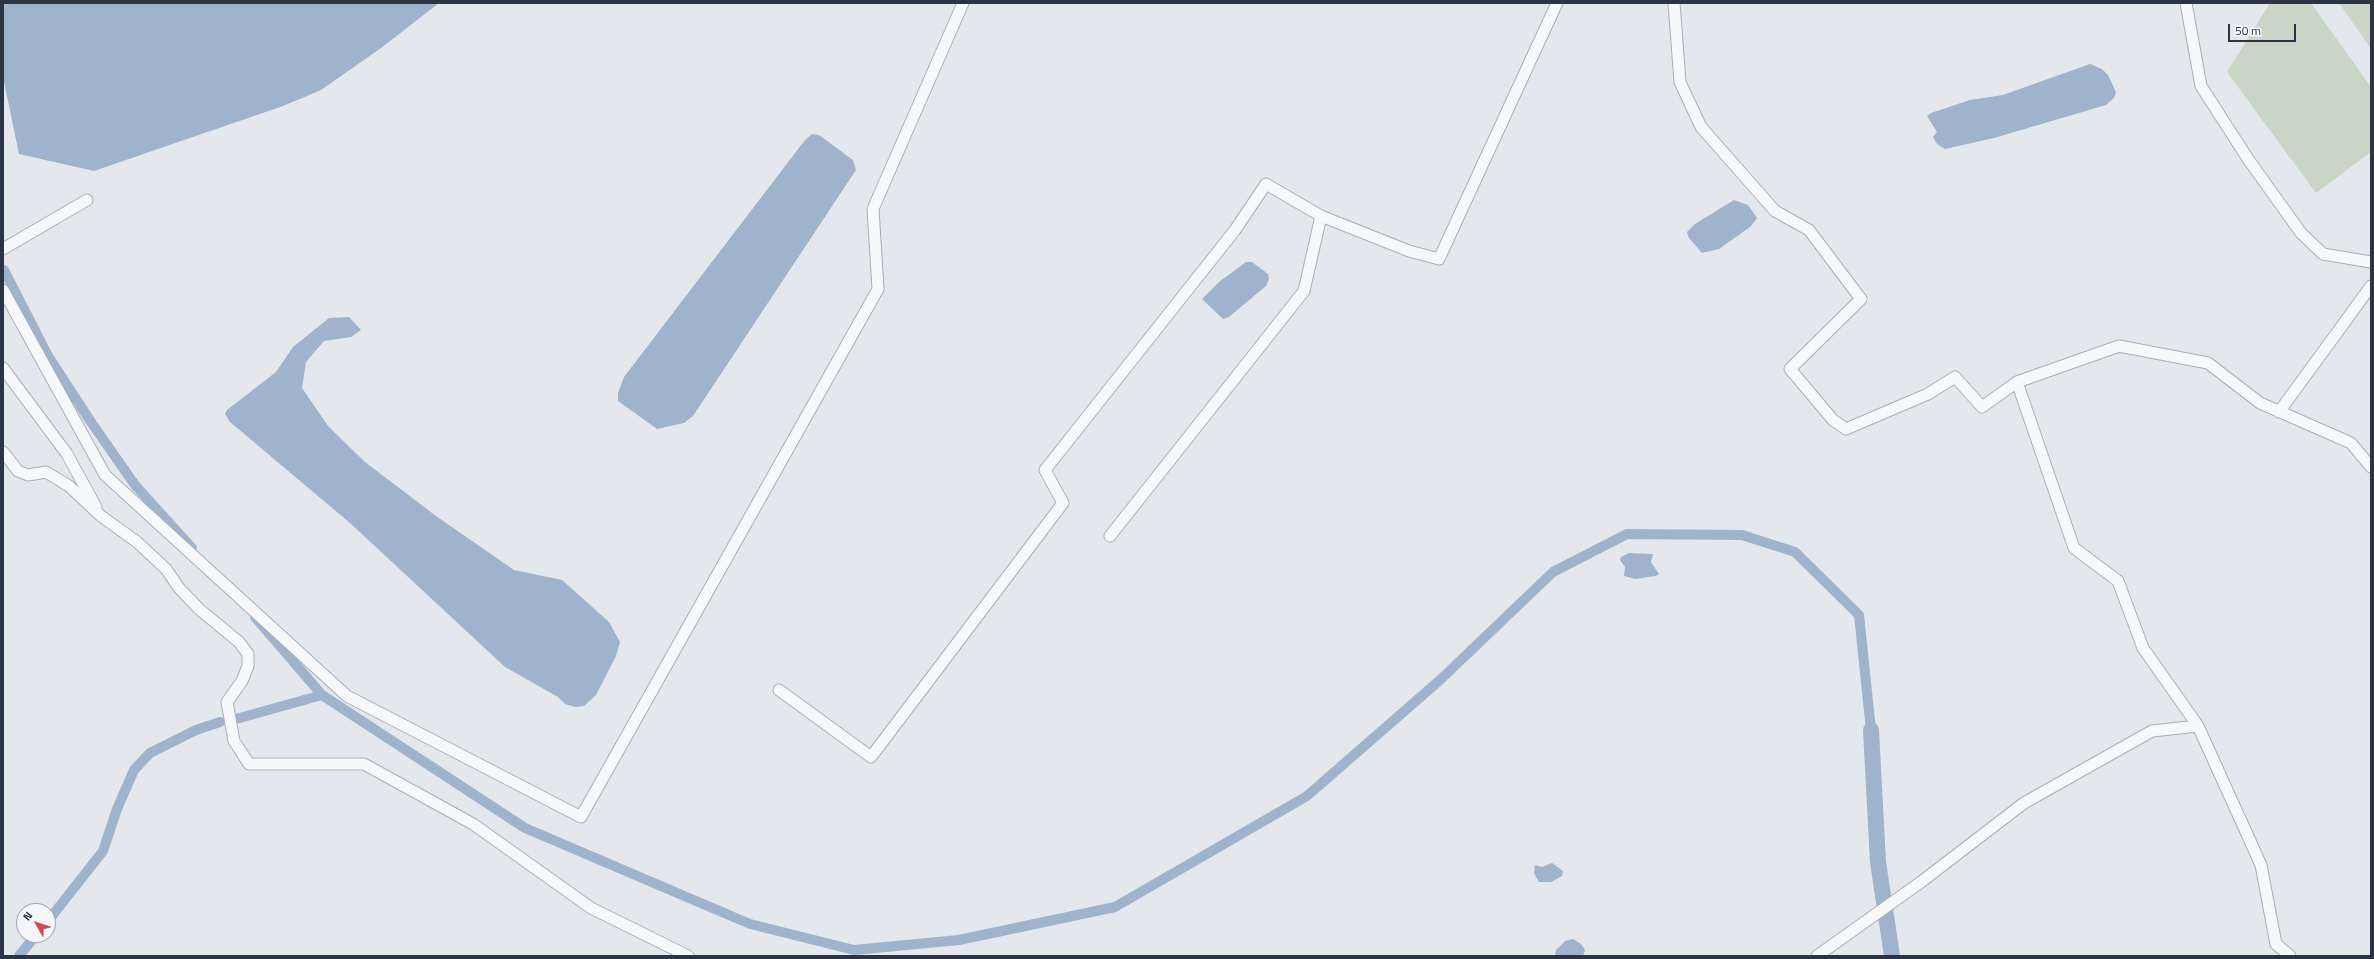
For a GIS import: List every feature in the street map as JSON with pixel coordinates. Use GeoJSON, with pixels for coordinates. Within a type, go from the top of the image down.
{"type":"FeatureCollection","features":[{"type":"Feature","properties":{"kind":"street"},"geometry":{"type":"LineString","coordinates":[[3,290],[105,476],[348,696],[581,817],[878,289],[873,209],[963,3]]}},
{"type":"Feature","properties":{"kind":"street"},"geometry":{"type":"LineString","coordinates":[[779,690],[871,757],[1063,503],[1045,470],[1235,230],[1266,184],[1321,216],[1409,251],[1439,259],[1557,3]]}},
{"type":"Feature","properties":{"kind":"street"},"geometry":{"type":"LineString","coordinates":[[1674,3],[1680,82],[1701,127],[1775,211],[1809,230],[1861,299],[1790,369],[1833,420],[1846,429],[1928,394],[1955,377],[1982,407],[2017,382],[2119,346],[2208,363],[2260,403],[2351,443],[2371,467]]}},
{"type":"Feature","properties":{"kind":"street"},"geometry":{"type":"LineString","coordinates":[[2186,3],[2201,86],[2248,159],[2300,233],[2323,254],[2371,262]]}},
{"type":"Feature","properties":{"kind":"street"},"geometry":{"type":"LineString","coordinates":[[3,249],[88,200]]}},
{"type":"Feature","properties":{"kind":"street"},"geometry":{"type":"LineString","coordinates":[[1110,536],[1304,292],[1321,216]]}},
{"type":"Feature","properties":{"kind":"street"},"geometry":{"type":"LineString","coordinates":[[2279,412],[2371,286]]}},
{"type":"Feature","properties":{"kind":"street"},"geometry":{"type":"LineString","coordinates":[[3,368],[67,454],[101,516]]}},
{"type":"Feature","properties":{"kind":"street"},"geometry":{"type":"LineString","coordinates":[[2017,382],[2074,548],[2118,581],[2143,648],[2198,726],[2261,865],[2276,944],[2290,956]]}},
{"type":"Feature","properties":{"kind":"street"},"geometry":{"type":"LineString","coordinates":[[3,452],[18,470],[28,475],[46,472],[69,486],[101,516],[136,542],[166,569],[179,588],[199,610],[239,642],[248,654],[248,666],[244,676],[227,702],[234,741],[249,764],[364,764],[473,824],[591,908],[688,956]]}},
{"type":"Feature","properties":{"kind":"street"},"geometry":{"type":"LineString","coordinates":[[1817,956],[1921,882],[2024,803],[2152,731],[2198,726]]}},
{"type":"Feature","properties":{"kind":"green space"},"geometry":{"type":"Polygon","coordinates":[[[2270,3],[2311,3],[2371,87],[2371,152],[2316,193],[2227,72],[2270,3]]]}},
{"type":"Feature","properties":{"kind":"green space"},"geometry":{"type":"Polygon","coordinates":[[[2339,3],[2371,3],[2371,49],[2339,3]]]}},
{"type":"Feature","properties":{"kind":"water"},"geometry":{"type":"Polygon","coordinates":[[[3,3],[439,3],[381,48],[321,90],[283,106],[94,171],[19,154],[3,77],[3,3]]]}},
{"type":"Feature","properties":{"kind":"water"},"geometry":{"type":"Polygon","coordinates":[[[2090,64],[2102,69],[2108,75],[2116,92],[2114,98],[2106,105],[1994,138],[1945,149],[1937,144],[1933,137],[1937,132],[1927,116],[1931,113],[1970,100],[2003,95],[2090,64]]]}},
{"type":"Feature","properties":{"kind":"water"},"geometry":{"type":"Polygon","coordinates":[[[812,134],[819,135],[853,160],[856,170],[693,416],[684,423],[657,429],[618,401],[618,393],[624,377],[805,140],[812,134]]]}},
{"type":"Feature","properties":{"kind":"water"},"geometry":{"type":"Polygon","coordinates":[[[1734,200],[1748,205],[1757,218],[1750,227],[1719,249],[1702,253],[1689,238],[1687,232],[1695,224],[1734,200]]]}},
{"type":"Feature","properties":{"kind":"water"},"geometry":{"type":"Polygon","coordinates":[[[1246,262],[1252,262],[1268,274],[1269,279],[1266,286],[1229,317],[1223,319],[1202,299],[1219,282],[1246,262]]]}},
{"type":"Feature","properties":{"kind":"water"},"geometry":{"type":"Polygon","coordinates":[[[349,317],[361,330],[351,337],[324,341],[306,362],[302,388],[328,426],[365,462],[436,516],[514,570],[562,580],[609,622],[620,642],[616,656],[596,695],[584,706],[575,707],[565,704],[558,697],[505,667],[350,523],[230,422],[225,414],[227,410],[276,372],[293,347],[329,318],[349,317]]]}},
{"type":"Feature","properties":{"kind":"water"},"geometry":{"type":"Polygon","coordinates":[[[1629,553],[1653,554],[1651,562],[1659,574],[1656,576],[1635,579],[1624,576],[1625,567],[1620,560],[1621,557],[1629,553]]]}},
{"type":"Feature","properties":{"kind":"water"},"geometry":{"type":"Polygon","coordinates":[[[1552,863],[1563,871],[1562,876],[1551,882],[1539,882],[1534,873],[1535,865],[1542,867],[1552,863]]]}},
{"type":"Feature","properties":{"kind":"water"},"geometry":{"type":"Polygon","coordinates":[[[1573,939],[1581,944],[1585,950],[1583,956],[1555,956],[1556,950],[1565,941],[1573,939]]]}},
{"type":"Feature","properties":{"kind":"waterway"},"geometry":{"type":"LineString","coordinates":[[4,270],[48,356],[91,422],[135,485],[192,548]]}},
{"type":"Feature","properties":{"kind":"waterway"},"geometry":{"type":"LineString","coordinates":[[255,617],[322,695],[525,828],[750,924],[854,950],[959,940],[1115,907],[1307,796],[1440,680],[1553,572],[1627,534],[1742,535],[1795,552],[1859,615],[1871,730]]}},
{"type":"Feature","properties":{"kind":"waterway"},"geometry":{"type":"LineString","coordinates":[[236,719],[322,695]]}},
{"type":"Feature","properties":{"kind":"waterway"},"geometry":{"type":"LineString","coordinates":[[56,911],[103,851],[117,809],[134,770],[150,753],[196,730],[220,722]]}},
{"type":"Feature","properties":{"kind":"waterway"},"geometry":{"type":"LineString","coordinates":[[1871,730],[1878,862],[1892,956]]}},
{"type":"Feature","properties":{"kind":"waterway"},"geometry":{"type":"LineString","coordinates":[[19,956],[30,943]]}}]}
